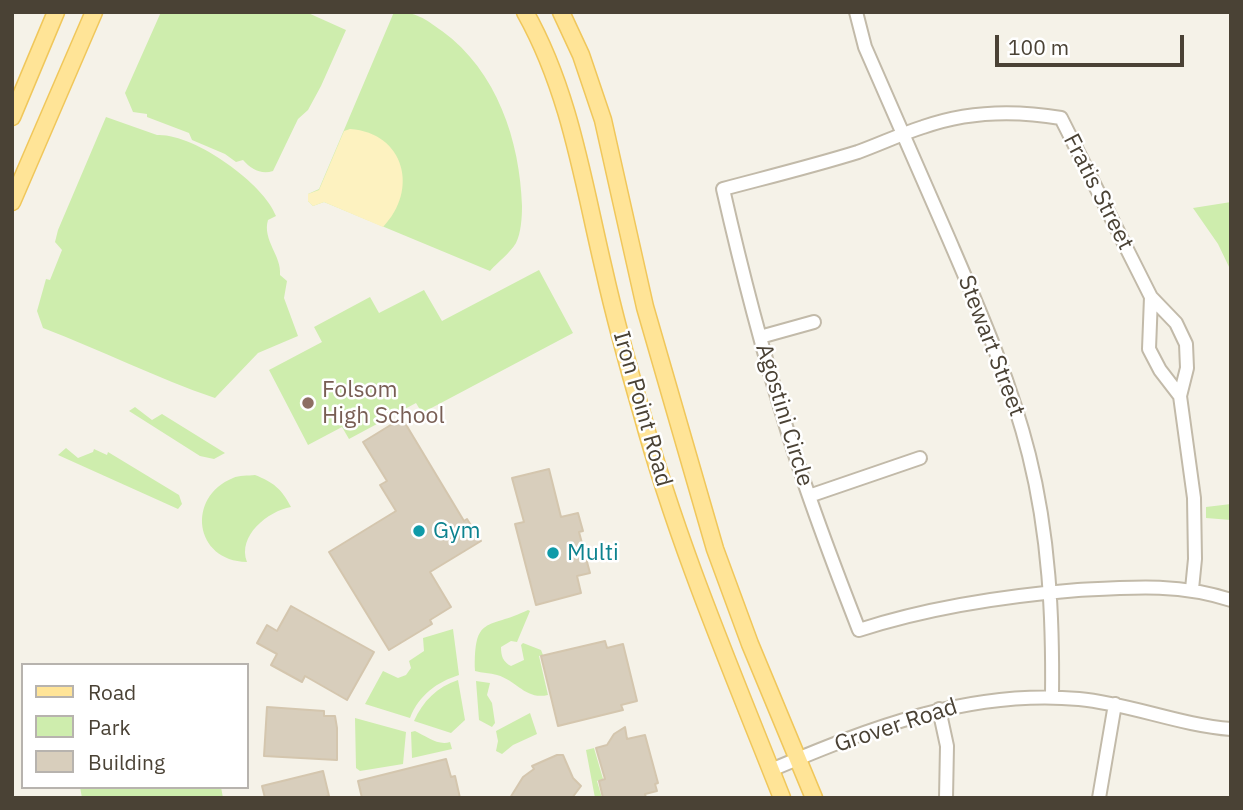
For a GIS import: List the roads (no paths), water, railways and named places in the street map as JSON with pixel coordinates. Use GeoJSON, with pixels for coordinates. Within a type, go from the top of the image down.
{"type":"FeatureCollection","features":[{"type":"Feature","properties":{"kind":"main road"},"geometry":{"type":"LineString","coordinates":[[12,117],[56,12]]}},
{"type":"Feature","properties":{"kind":"main road"},"geometry":{"type":"LineString","coordinates":[[12,202],[94,12]]}},
{"type":"Feature","properties":{"kind":"main road","name":"Iron Point Road"},"geometry":{"type":"LineString","coordinates":[[525,12],[546,56],[573,132],[616,319],[657,465],[688,561],[723,655],[782,798]]}},
{"type":"Feature","properties":{"kind":"main road","name":"Iron Point Road"},"geometry":{"type":"LineString","coordinates":[[561,12],[581,55],[603,120],[645,307],[715,549],[750,644],[814,798]]}},
{"type":"Feature","properties":{"kind":"street","name":"Stewart Street"},"geometry":{"type":"LineString","coordinates":[[856,12],[865,47],[993,342],[1030,457],[1042,516],[1051,592],[1052,697]]}},
{"type":"Feature","properties":{"kind":"street","name":"Fratis Street"},"geometry":{"type":"LineString","coordinates":[[903,134],[948,119],[984,113],[1012,112],[1061,118],[1151,297],[1176,323],[1186,344],[1187,369],[1180,396],[1194,498],[1195,549],[1192,589]]}},
{"type":"Feature","properties":{"kind":"street","name":"Agostini Circle"},"geometry":{"type":"LineString","coordinates":[[903,134],[857,152],[723,189],[760,337],[809,496],[859,630],[948,606],[1051,592]]}},
{"type":"Feature","properties":{"kind":"street","name":"Fratis Street"},"geometry":{"type":"LineString","coordinates":[[1151,297],[1149,349],[1160,370],[1180,396]]}},
{"type":"Feature","properties":{"kind":"street"},"geometry":{"type":"LineString","coordinates":[[760,337],[814,322]]}},
{"type":"Feature","properties":{"kind":"street"},"geometry":{"type":"LineString","coordinates":[[809,496],[920,458]]}},
{"type":"Feature","properties":{"kind":"street"},"geometry":{"type":"LineString","coordinates":[[1051,592],[1144,586],[1192,589],[1231,600]]}},
{"type":"Feature","properties":{"kind":"street","name":"Grover Road"},"geometry":{"type":"LineString","coordinates":[[771,770],[904,719],[939,709],[998,699],[1052,697],[1115,704],[1186,723],[1231,729]]}},
{"type":"Feature","properties":{"kind":"street"},"geometry":{"type":"LineString","coordinates":[[1099,798],[1115,704]]}},
{"type":"Feature","properties":{"kind":"street"},"geometry":{"type":"LineString","coordinates":[[939,709],[947,746],[946,798]]}},
{"type":"Feature","properties":{"kind":"place","name":"Folsom High School"},"geometry":{"type":"Point","coordinates":[308,403]}},
{"type":"Feature","properties":{"kind":"place","name":"Gym"},"geometry":{"type":"Point","coordinates":[419,531]}},
{"type":"Feature","properties":{"kind":"place","name":"Multi"},"geometry":{"type":"Point","coordinates":[553,553]}}]}
